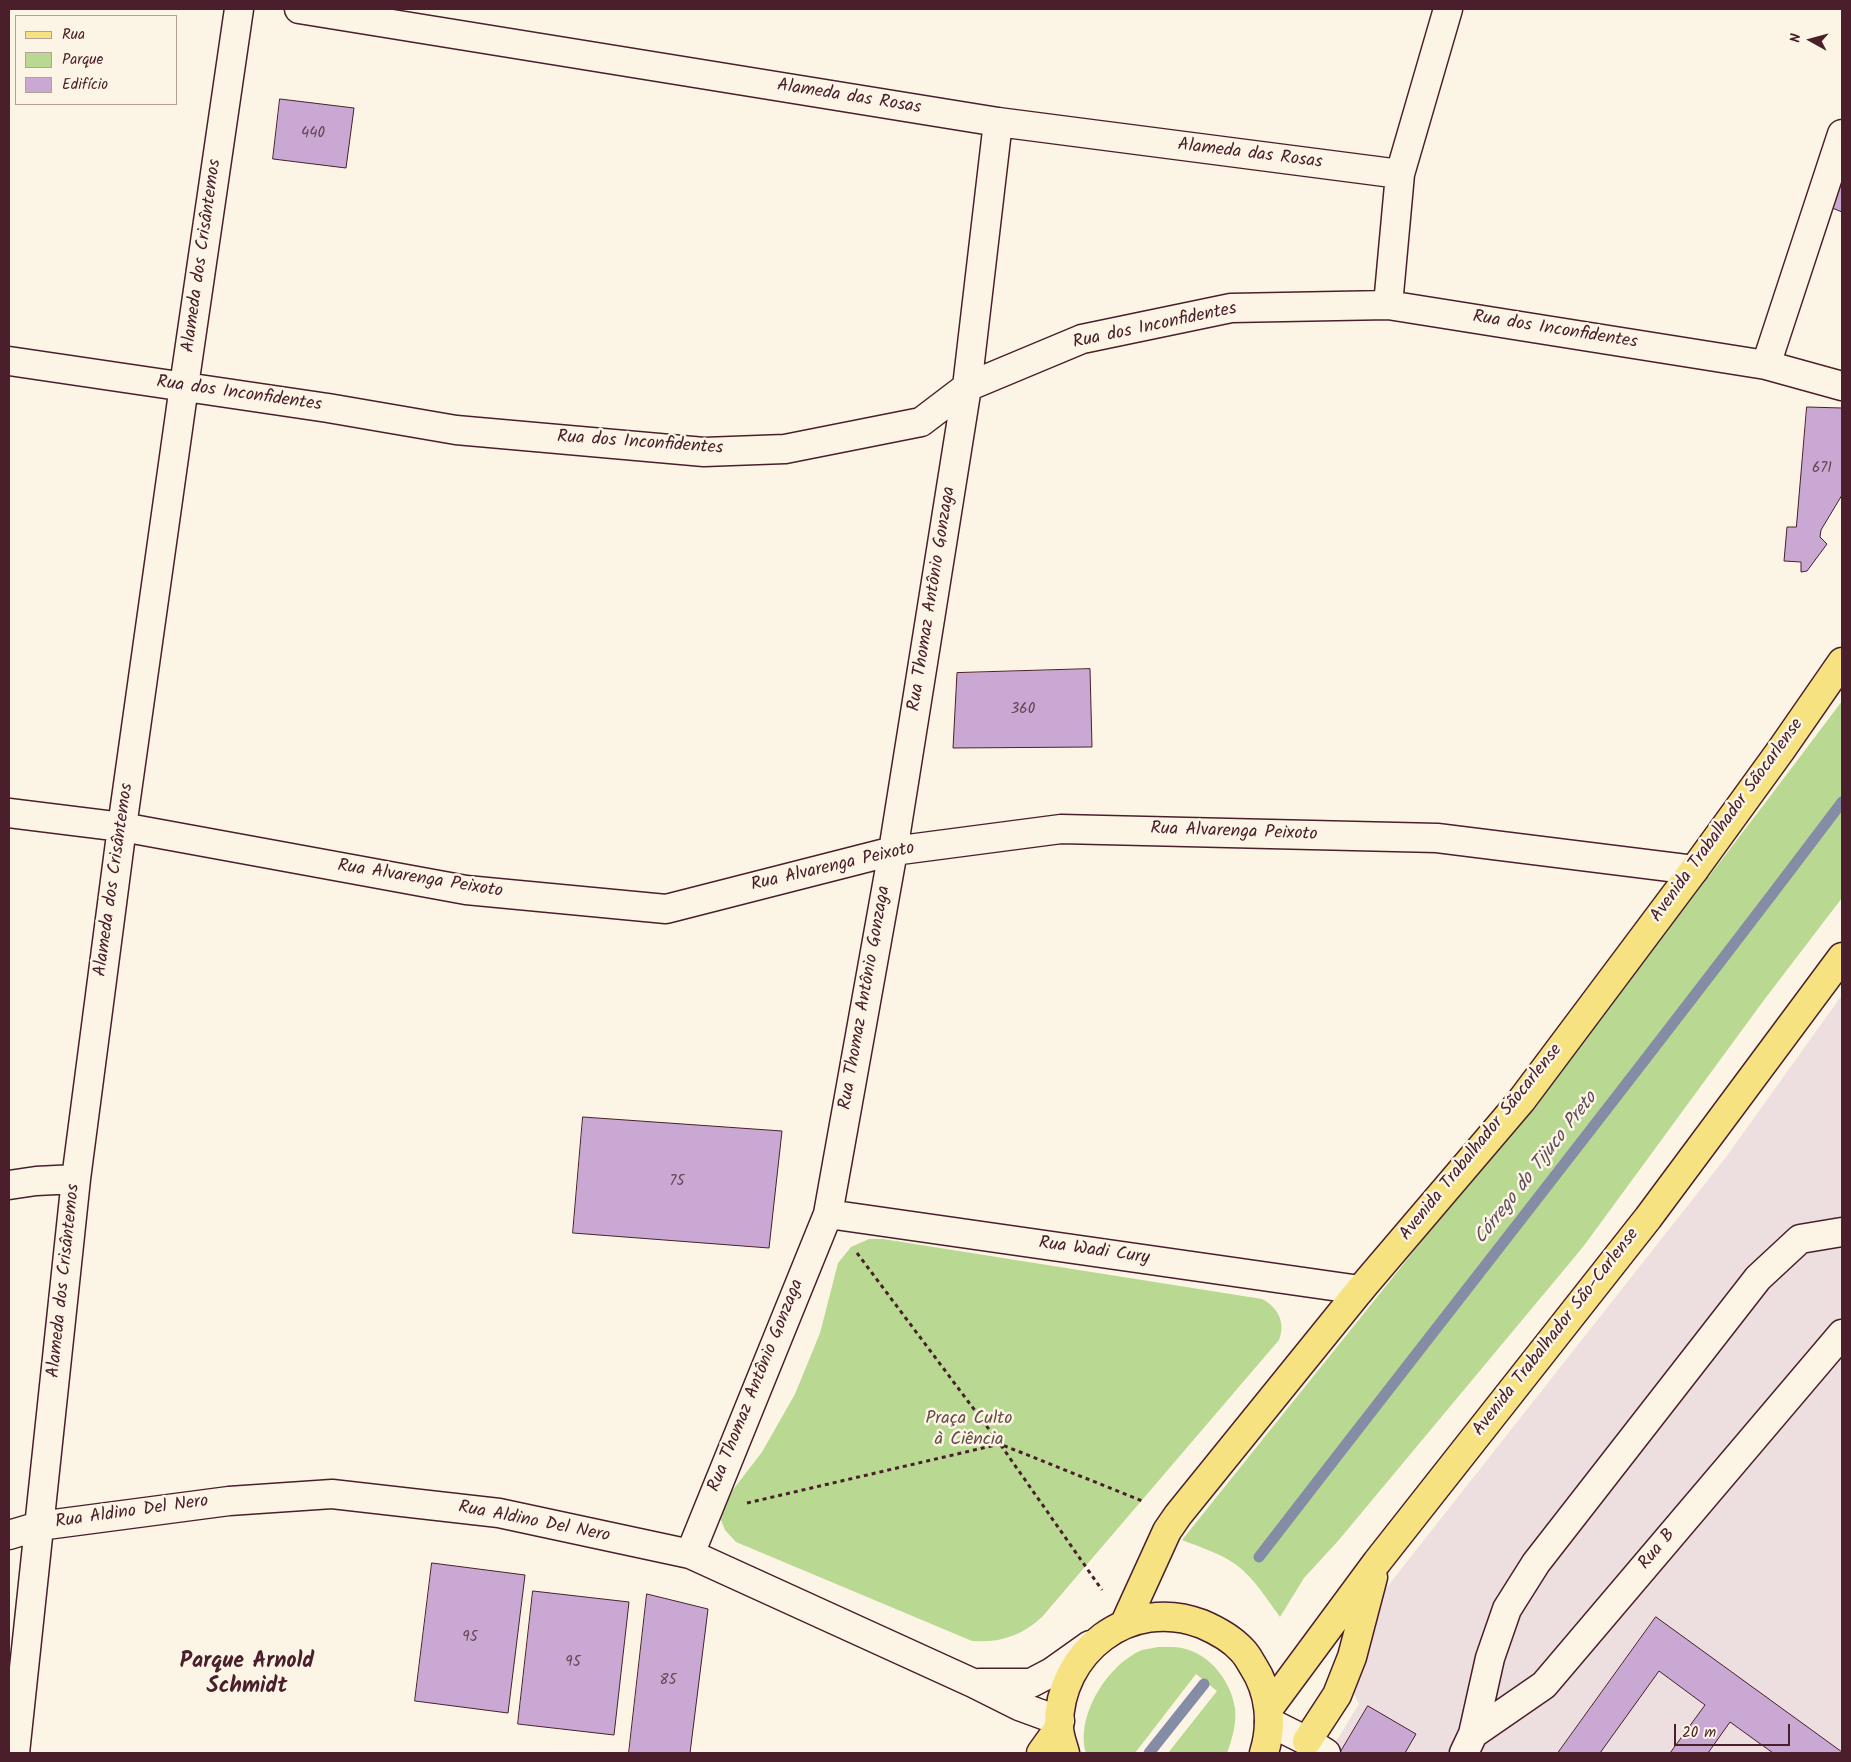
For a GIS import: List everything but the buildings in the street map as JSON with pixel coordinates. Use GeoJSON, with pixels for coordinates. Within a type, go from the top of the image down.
{"type":"FeatureCollection","features":[{"type":"Feature","properties":{"kind":"main road","name":"Avenida Trabalhador Sãocarlense"},"geometry":{"type":"LineString","coordinates":[[1125,1623],[1167,1531],[1178,1515],[1360,1290],[1520,1101],[1694,870],[1842,662]]}},
{"type":"Feature","properties":{"kind":"main road","name":"Avenida Trabalhador São-Carlense"},"geometry":{"type":"LineString","coordinates":[[1269,1715],[1377,1562],[1648,1218],[1842,957]]}},
{"type":"Feature","properties":{"kind":"main road"},"geometry":{"type":"LineString","coordinates":[[1316,1747],[1352,1657],[1377,1562]]}},
{"type":"Feature","properties":{"kind":"main road"},"geometry":{"type":"LineString","coordinates":[[1041,1753],[1061,1734],[1062,1695],[1075,1665],[1097,1640],[1125,1623],[1156,1616],[1188,1618],[1217,1630],[1242,1650],[1260,1677],[1269,1715],[1269,1737],[1264,1753]]}},
{"type":"Feature","properties":{"kind":"street","name":"Alameda dos Crisântemos"},"geometry":{"type":"LineString","coordinates":[[14,1753],[76,1179],[122,827],[184,386],[240,9]]}},
{"type":"Feature","properties":{"kind":"street","name":"Alameda das Rosas"},"geometry":{"type":"LineString","coordinates":[[299,9],[998,122],[1400,174]]}},
{"type":"Feature","properties":{"kind":"street"},"geometry":{"type":"LineString","coordinates":[[1388,305],[1400,174],[1448,9]]}},
{"type":"Feature","properties":{"kind":"street","name":"Rua Thomaz Antônio Gonzaga"},"geometry":{"type":"LineString","coordinates":[[690,1554],[828,1214],[893,851],[967,387],[998,122]]}},
{"type":"Feature","properties":{"kind":"street"},"geometry":{"type":"LineString","coordinates":[[1766,365],[1842,134]]}},
{"type":"Feature","properties":{"kind":"street","name":"Rua dos Inconfidentes"},"geometry":{"type":"LineString","coordinates":[[9,361],[328,408],[456,430],[704,452],[785,449],[921,422],[967,387],[1082,339],[1231,308],[1388,305],[1766,365],[1842,386]]}},
{"type":"Feature","properties":{"kind":"street","name":"Rua Alvarenga Peixoto"},"geometry":{"type":"LineString","coordinates":[[9,813],[122,827],[466,890],[666,909],[893,851],[1061,828],[1436,838],[1694,870]]}},
{"type":"Feature","properties":{"kind":"street"},"geometry":{"type":"LineString","coordinates":[[9,1185],[36,1181],[76,1179]]}},
{"type":"Feature","properties":{"kind":"street","name":"Rua Wadi Cury"},"geometry":{"type":"LineString","coordinates":[[828,1214],[1360,1290]]}},
{"type":"Feature","properties":{"kind":"street"},"geometry":{"type":"LineString","coordinates":[[1468,1744],[1490,1658],[1507,1609],[1536,1563],[1758,1278],[1800,1239],[1842,1236]]}},
{"type":"Feature","properties":{"kind":"street","name":"Rua B"},"geometry":{"type":"LineString","coordinates":[[1468,1744],[1544,1685],[1842,1333]]}},
{"type":"Feature","properties":{"kind":"street","name":"Rua Aldino Del Nero"},"geometry":{"type":"LineString","coordinates":[[9,1535],[38,1526],[229,1501],[332,1494],[499,1513],[690,1554],[973,1683],[1018,1706],[1061,1734]]}},
{"type":"Feature","properties":{"kind":"street"},"geometry":{"type":"LineString","coordinates":[[973,1683],[1031,1684],[1052,1672],[1097,1640]]}},
{"type":"Feature","properties":{"kind":"street"},"geometry":{"type":"LineString","coordinates":[[1269,1715],[1316,1747]]}},
{"type":"Feature","properties":{"kind":"path"},"geometry":{"type":"LineString","coordinates":[[828,1214],[1000,1444],[1125,1623]]}},
{"type":"Feature","properties":{"kind":"path"},"geometry":{"type":"LineString","coordinates":[[706,1513],[1000,1444],[1178,1515]]}},
{"type":"Feature","properties":{"kind":"shaded area"},"geometry":{"type":"Polygon","coordinates":[[[1842,995],[1842,1753],[1329,1753],[1359,1704],[1341,1667],[1357,1625],[1726,1157],[1842,995]]]}},
{"type":"Feature","properties":{"kind":"green space"},"geometry":{"type":"Polygon","coordinates":[[[1842,701],[1842,898],[1764,1000],[1583,1247],[1338,1541],[1304,1578],[1280,1617],[1255,1584],[1238,1566],[1218,1554],[1182,1540],[1433,1228],[1680,913],[1842,701]]]}},
{"type":"Feature","properties":{"kind":"green space","name":"Praça Culto à Ciência"},"geometry":{"type":"Polygon","coordinates":[[[869,1239],[883,1239],[1262,1299],[1272,1306],[1279,1316],[1282,1328],[1281,1334],[1279,1340],[1042,1617],[1026,1629],[1010,1637],[992,1641],[972,1641],[736,1542],[725,1530],[721,1520],[722,1504],[762,1452],[795,1394],[820,1333],[838,1263],[851,1247],[869,1239]]]}},
{"type":"Feature","properties":{"kind":"green space"},"geometry":{"type":"Polygon","coordinates":[[[1174,1647],[1189,1650],[1206,1659],[1220,1673],[1230,1690],[1235,1708],[1234,1731],[1227,1753],[1168,1753],[1217,1691],[1196,1674],[1135,1753],[1086,1753],[1084,1739],[1085,1723],[1097,1693],[1106,1679],[1129,1657],[1142,1650],[1174,1647]]]}},
{"type":"Feature","properties":{"kind":"waterway","name":"Córrego do Tijuco Preto"},"geometry":{"type":"LineString","coordinates":[[1259,1557],[1625,1086],[1842,802]]}},
{"type":"Feature","properties":{"kind":"waterway","name":"Córrego do Tijuco Preto"},"geometry":{"type":"LineString","coordinates":[[1149,1753],[1204,1684]]}},
{"type":"Feature","properties":{"kind":"district","name":"Parque Arnold Schmidt"},"geometry":{"type":"Point","coordinates":[247,1676]}}]}
